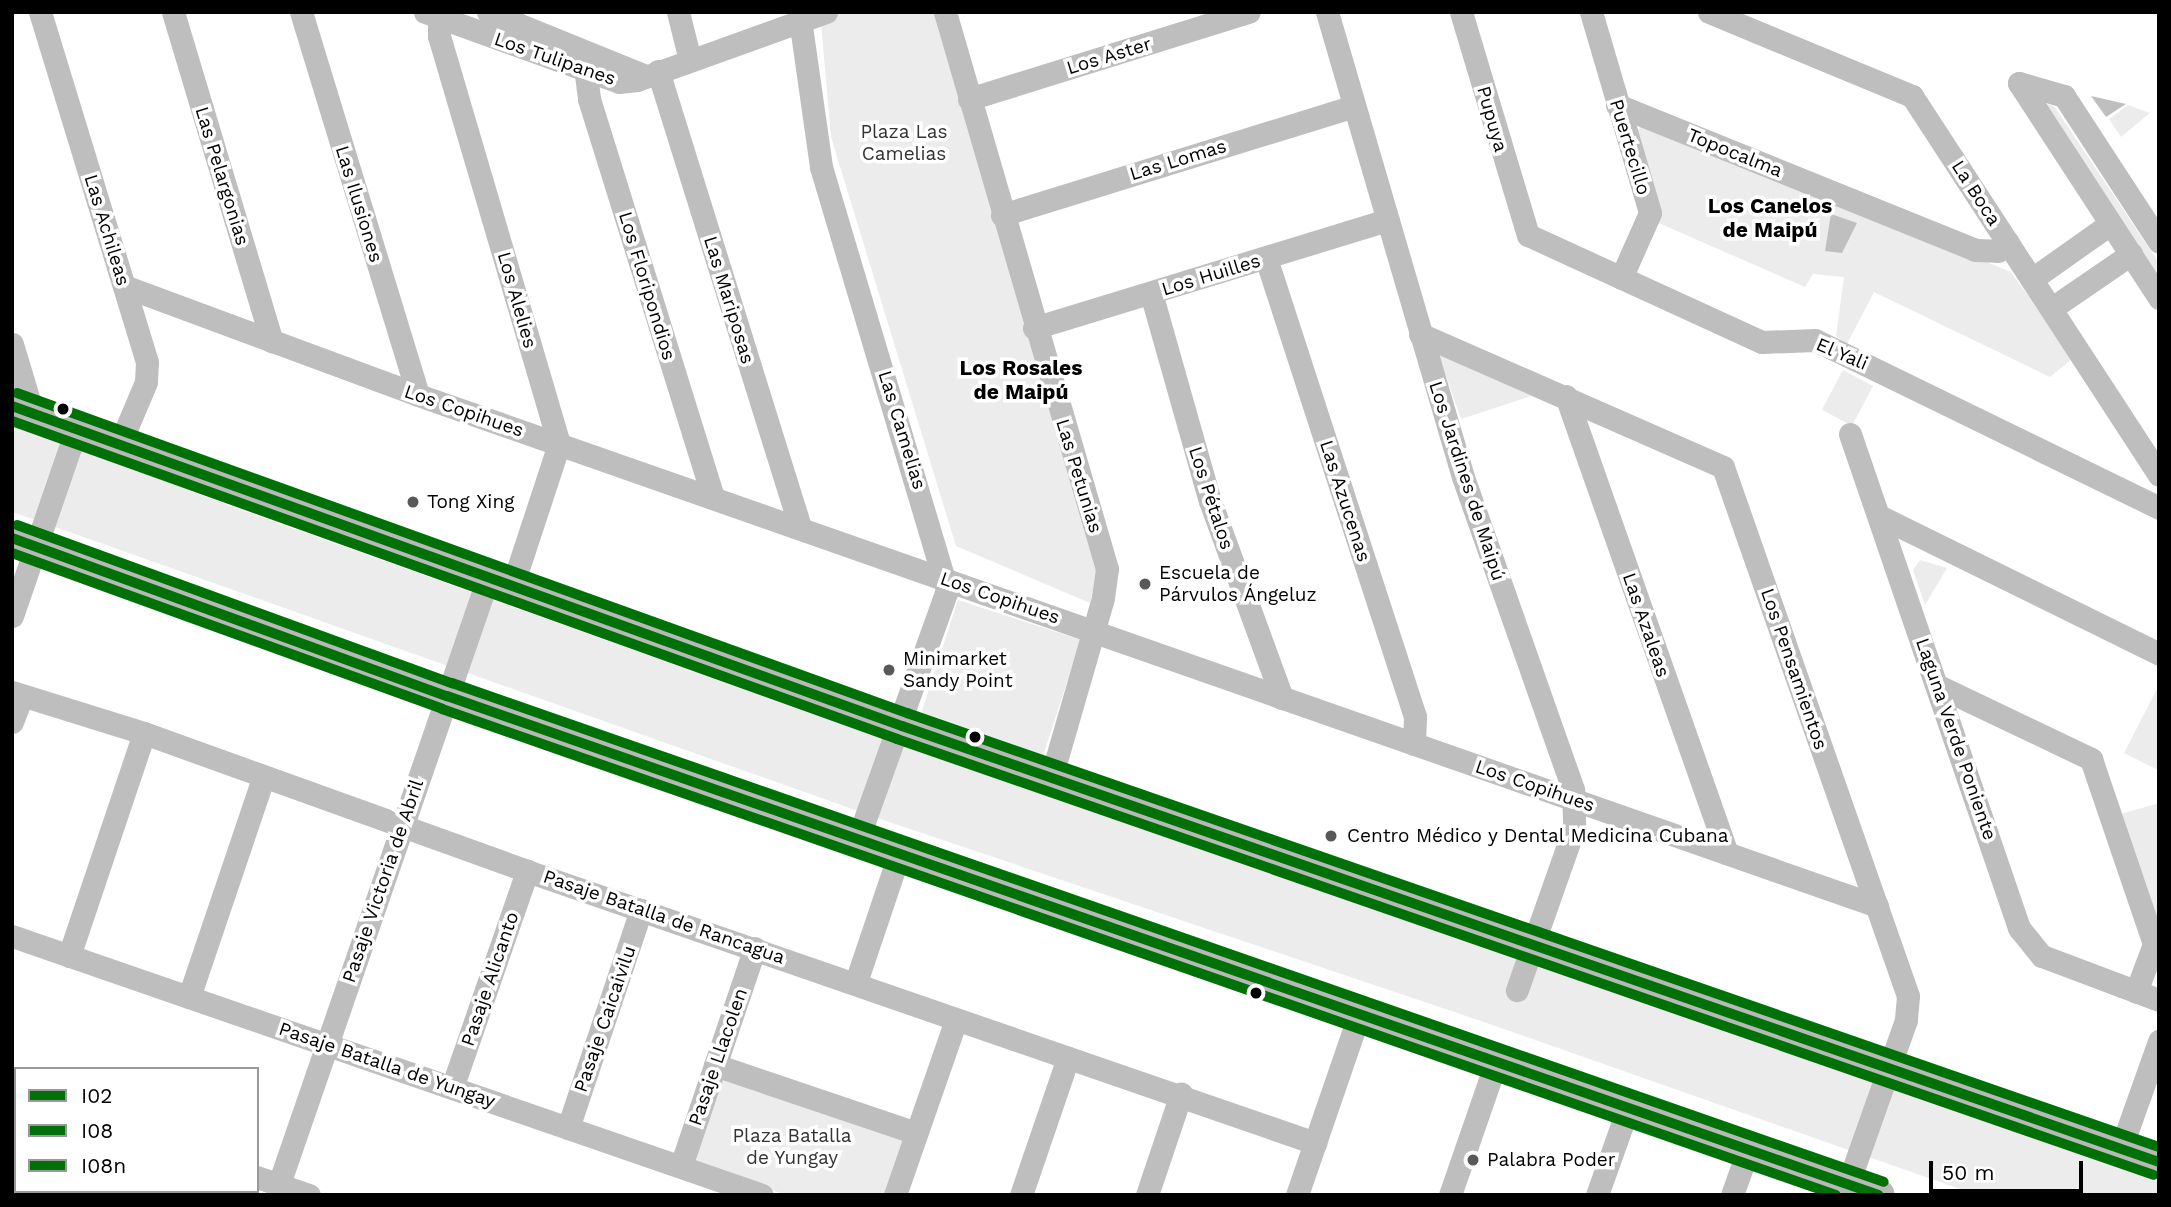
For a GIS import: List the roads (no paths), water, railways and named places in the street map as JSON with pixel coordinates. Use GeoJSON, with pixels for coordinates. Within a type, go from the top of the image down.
{"type":"FeatureCollection","features":[{"type":"Feature","properties":{"kind":"street","name":"Las Achileas"},"geometry":{"type":"LineString","coordinates":[[40,12],[148,369],[118,446]]}},
{"type":"Feature","properties":{"kind":"street","name":"Las Pelargonias"},"geometry":{"type":"LineString","coordinates":[[173,12],[272,341]]}},
{"type":"Feature","properties":{"kind":"street","name":"Las Ilusiones"},"geometry":{"type":"LineString","coordinates":[[300,12],[418,395]]}},
{"type":"Feature","properties":{"kind":"street","name":"Los Tulipanes"},"geometry":{"type":"LineString","coordinates":[[488,12],[526,19],[652,74]]}},
{"type":"Feature","properties":{"kind":"street"},"geometry":{"type":"LineString","coordinates":[[678,12],[690,60]]}},
{"type":"Feature","properties":{"kind":"street","name":"Los Tulipanes"},"geometry":{"type":"LineString","coordinates":[[434,14],[586,74],[618,82],[652,74],[800,16],[826,12]]}},
{"type":"Feature","properties":{"kind":"street","name":"Las Petunias"},"geometry":{"type":"LineString","coordinates":[[945,12],[1034,328],[1107,569],[1094,632],[1051,778]]}},
{"type":"Feature","properties":{"kind":"street","name":"Los Aster"},"geometry":{"type":"LineString","coordinates":[[969,99],[1248,12]]}},
{"type":"Feature","properties":{"kind":"street","name":"Los Jardines de Maipú"},"geometry":{"type":"LineString","coordinates":[[1327,12],[1463,477],[1574,800],[1574,828],[1517,990]]}},
{"type":"Feature","properties":{"kind":"street","name":"Pupuya"},"geometry":{"type":"LineString","coordinates":[[1461,12],[1523,225]]}},
{"type":"Feature","properties":{"kind":"street","name":"Puertecillo"},"geometry":{"type":"LineString","coordinates":[[1591,12],[1650,213],[1621,278]]}},
{"type":"Feature","properties":{"kind":"street","name":"La Boca"},"geometry":{"type":"LineString","coordinates":[[1709,12],[1912,96],[2159,475]]}},
{"type":"Feature","properties":{"kind":"street","name":"Los Alelies"},"geometry":{"type":"LineString","coordinates":[[434,14],[559,444]]}},
{"type":"Feature","properties":{"kind":"street","name":"Las Camelias"},"geometry":{"type":"LineString","coordinates":[[800,16],[821,167],[946,580],[946,601],[858,839]]}},
{"type":"Feature","properties":{"kind":"street","name":"Los Floripondios"},"geometry":{"type":"LineString","coordinates":[[586,74],[589,99],[713,498]]}},
{"type":"Feature","properties":{"kind":"street","name":"Las Mariposas"},"geometry":{"type":"LineString","coordinates":[[652,74],[800,528]]}},
{"type":"Feature","properties":{"kind":"street"},"geometry":{"type":"LineString","coordinates":[[2159,242],[2064,96],[2019,83],[2159,298]]}},
{"type":"Feature","properties":{"kind":"street","name":"Topocalma"},"geometry":{"type":"LineString","coordinates":[[1617,105],[1975,250],[1998,251],[2008,242]]}},
{"type":"Feature","properties":{"kind":"street","name":"Las Lomas"},"geometry":{"type":"LineString","coordinates":[[1002,215],[1354,106]]}},
{"type":"Feature","properties":{"kind":"street","name":"Los Huilles"},"geometry":{"type":"LineString","coordinates":[[1034,328],[1388,220]]}},
{"type":"Feature","properties":{"kind":"street"},"geometry":{"type":"LineString","coordinates":[[2032,279],[2110,223]]}},
{"type":"Feature","properties":{"kind":"street","name":"El Yali"},"geometry":{"type":"LineString","coordinates":[[1523,225],[1537,241],[1762,342],[1815,340],[2159,508]]}},
{"type":"Feature","properties":{"kind":"street"},"geometry":{"type":"LineString","coordinates":[[2052,308],[2131,254]]}},
{"type":"Feature","properties":{"kind":"street","name":"Las Azucenas"},"geometry":{"type":"LineString","coordinates":[[1266,258],[1415,716],[1414,744]]}},
{"type":"Feature","properties":{"kind":"street","name":"Los Copihues"},"geometry":{"type":"LineString","coordinates":[[124,286],[418,395],[1877,906]]}},
{"type":"Feature","properties":{"kind":"street","name":"Los Pétalos"},"geometry":{"type":"LineString","coordinates":[[1151,293],[1210,500],[1282,698]]}},
{"type":"Feature","properties":{"kind":"street","name":"Los Pensamientos"},"geometry":{"type":"LineString","coordinates":[[1420,334],[1723,467],[1909,1002],[1890,1069],[1864,1191]]}},
{"type":"Feature","properties":{"kind":"street"},"geometry":{"type":"LineString","coordinates":[[12,344],[23,410],[118,446],[1051,778],[2121,1148],[2157,1154]]}},
{"type":"Feature","properties":{"kind":"street","name":"Las Azaleas"},"geometry":{"type":"LineString","coordinates":[[1566,396],[1727,854]]}},
{"type":"Feature","properties":{"kind":"street"},"geometry":{"type":"LineString","coordinates":[[12,616],[24,543],[76,430]]}},
{"type":"Feature","properties":{"kind":"street","name":"Laguna Verde Poniente"},"geometry":{"type":"LineString","coordinates":[[1850,434],[2019,928],[2042,956],[2136,992]]}},
{"type":"Feature","properties":{"kind":"street"},"geometry":{"type":"LineString","coordinates":[[500,582],[559,444]]}},
{"type":"Feature","properties":{"kind":"street"},"geometry":{"type":"LineString","coordinates":[[1879,516],[2159,654]]}},
{"type":"Feature","properties":{"kind":"street"},"geometry":{"type":"LineString","coordinates":[[24,543],[447,696],[1864,1191]]}},
{"type":"Feature","properties":{"kind":"street","name":"Pasaje Victoria de Abril"},"geometry":{"type":"LineString","coordinates":[[268,1181],[327,1045],[447,696],[500,582]]}},
{"type":"Feature","properties":{"kind":"street"},"geometry":{"type":"LineString","coordinates":[[1938,685],[2091,759],[2154,944],[2136,992],[2159,1000]]}},
{"type":"Feature","properties":{"kind":"street"},"geometry":{"type":"LineString","coordinates":[[12,722],[17,694]]}},
{"type":"Feature","properties":{"kind":"street","name":"Pasaje Batalla de Rancagua"},"geometry":{"type":"LineString","coordinates":[[17,694],[144,733],[403,823],[527,871],[856,982],[956,1020],[1181,1094],[1315,1143]]}},
{"type":"Feature","properties":{"kind":"street"},"geometry":{"type":"LineString","coordinates":[[69,956],[144,733]]}},
{"type":"Feature","properties":{"kind":"street"},"geometry":{"type":"LineString","coordinates":[[189,997],[264,776]]}},
{"type":"Feature","properties":{"kind":"street"},"geometry":{"type":"LineString","coordinates":[[856,982],[899,854]]}},
{"type":"Feature","properties":{"kind":"street","name":"Pasaje Alicanto"},"geometry":{"type":"LineString","coordinates":[[452,1088],[527,871]]}},
{"type":"Feature","properties":{"kind":"street","name":"Pasaje Caicaivilu"},"geometry":{"type":"LineString","coordinates":[[568,1128],[641,910]]}},
{"type":"Feature","properties":{"kind":"street","name":"Pasaje Batalla de Yungay"},"geometry":{"type":"LineString","coordinates":[[12,936],[762,1195]]}},
{"type":"Feature","properties":{"kind":"street","name":"Pasaje Llacolen"},"geometry":{"type":"LineString","coordinates":[[681,1166],[755,948]]}},
{"type":"Feature","properties":{"kind":"street"},"geometry":{"type":"LineString","coordinates":[[1297,1195],[1359,1015]]}},
{"type":"Feature","properties":{"kind":"street"},"geometry":{"type":"LineString","coordinates":[[895,1195],[956,1020]]}},
{"type":"Feature","properties":{"kind":"street"},"geometry":{"type":"LineString","coordinates":[[2121,1148],[2159,1041]]}},
{"type":"Feature","properties":{"kind":"street"},"geometry":{"type":"LineString","coordinates":[[1021,1195],[1068,1058]]}},
{"type":"Feature","properties":{"kind":"street"},"geometry":{"type":"LineString","coordinates":[[1450,1195],[1496,1062]]}},
{"type":"Feature","properties":{"kind":"street"},"geometry":{"type":"LineString","coordinates":[[715,1065],[916,1133]]}},
{"type":"Feature","properties":{"kind":"street"},"geometry":{"type":"LineString","coordinates":[[1147,1195],[1181,1094]]}},
{"type":"Feature","properties":{"kind":"street"},"geometry":{"type":"LineString","coordinates":[[1597,1195],[1628,1108]]}},
{"type":"Feature","properties":{"kind":"street"},"geometry":{"type":"LineString","coordinates":[[1732,1195],[1748,1150]]}},
{"type":"Feature","properties":{"kind":"street"},"geometry":{"type":"LineString","coordinates":[[268,1181],[309,1195]]}},
{"type":"Feature","properties":{"kind":"place","name":"Tong Xing"},"geometry":{"type":"Point","coordinates":[413,502]}},
{"type":"Feature","properties":{"kind":"place","name":"Escuela de Párvulos Ángeluz"},"geometry":{"type":"Point","coordinates":[1145,584]}},
{"type":"Feature","properties":{"kind":"place","name":"Minimarket Sandy Point"},"geometry":{"type":"Point","coordinates":[889,670]}},
{"type":"Feature","properties":{"kind":"place","name":"Centro Médico y Dental Medicina Cubana"},"geometry":{"type":"Point","coordinates":[1331,836]}},
{"type":"Feature","properties":{"kind":"place","name":"Palabra Poder"},"geometry":{"type":"Point","coordinates":[1473,1160]}},
{"type":"Feature","properties":{"kind":"district","name":"Los Canelos de Maipú"},"geometry":{"type":"Point","coordinates":[1770,218]}},
{"type":"Feature","properties":{"kind":"district","name":"Los Rosales de Maipú"},"geometry":{"type":"Point","coordinates":[1021,380]}},
{"type":"Feature","properties":{"kind":"park label","name":"Plaza Las Camelias"},"geometry":{"type":"Point","coordinates":[904,143]}},
{"type":"Feature","properties":{"kind":"park label","name":"Plaza Batalla de Yungay"},"geometry":{"type":"Point","coordinates":[792,1147]}}]}
